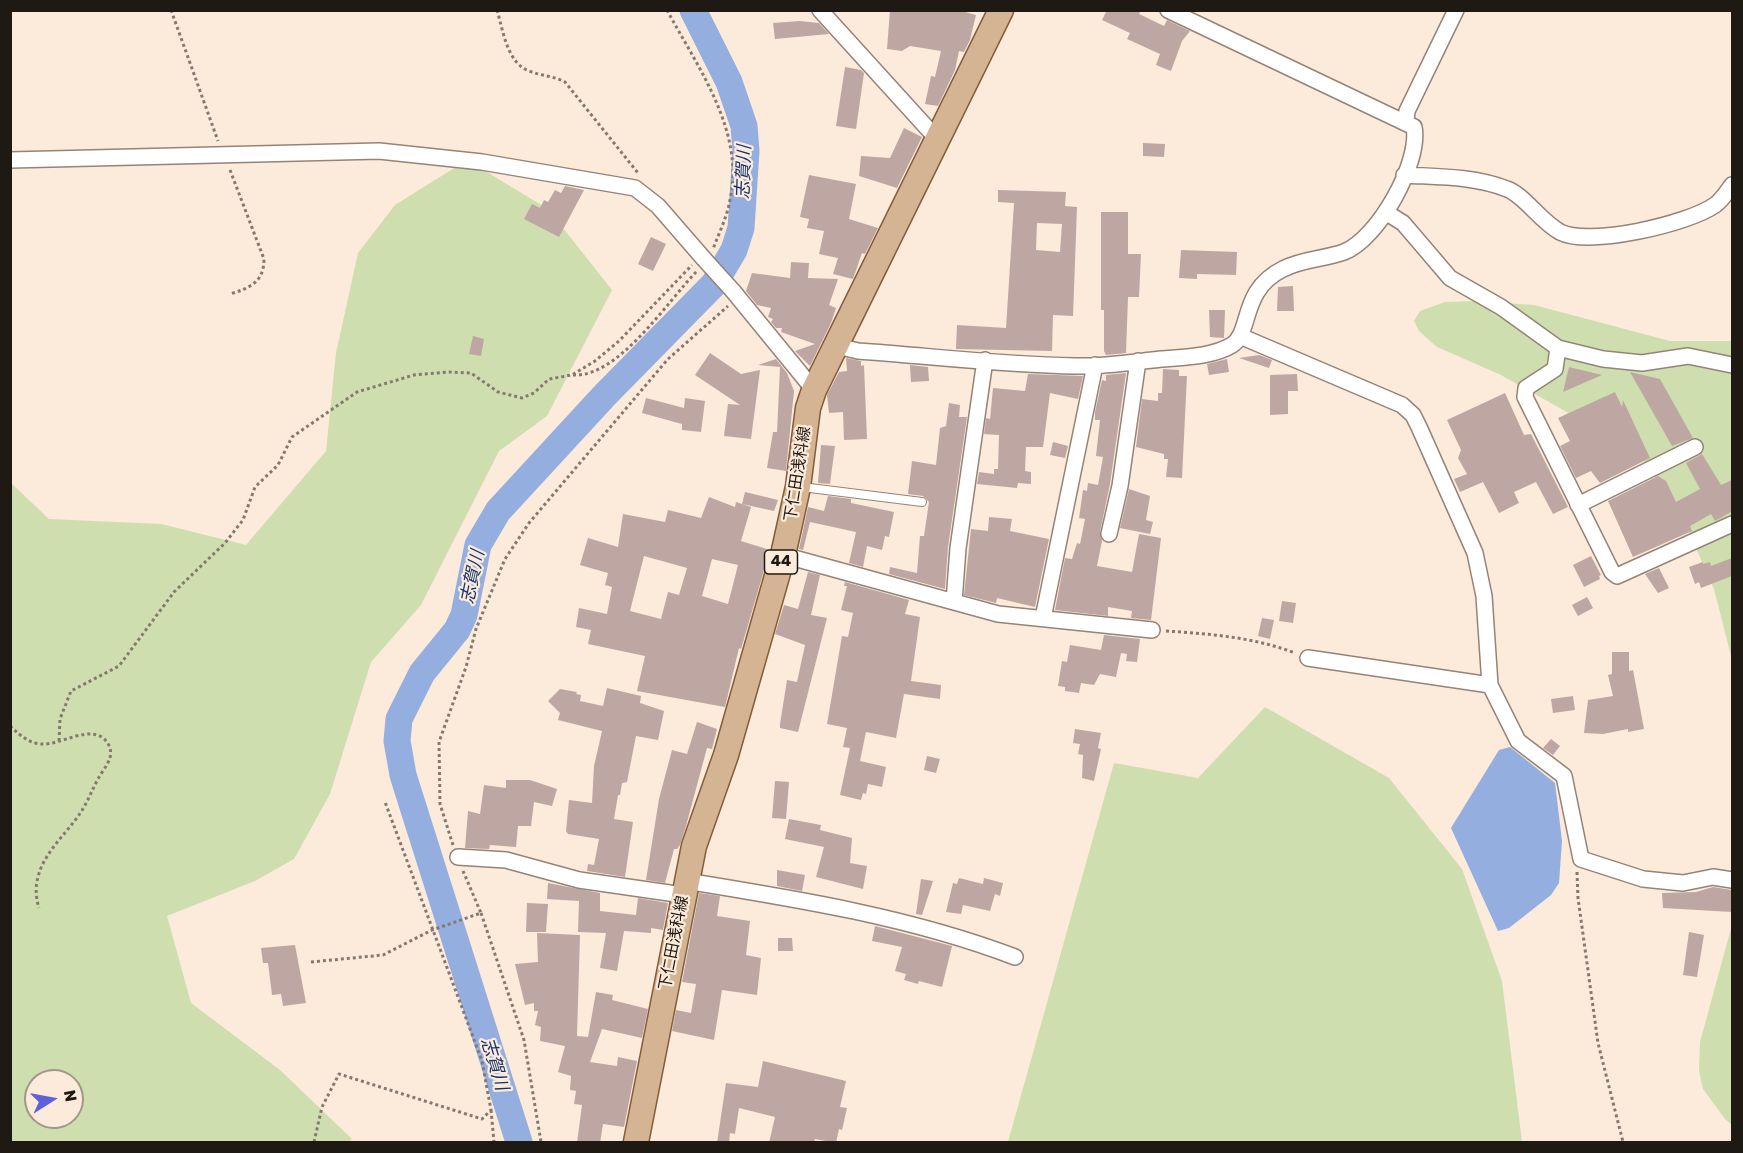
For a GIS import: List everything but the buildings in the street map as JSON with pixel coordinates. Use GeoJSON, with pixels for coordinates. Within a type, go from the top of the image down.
{"type":"FeatureCollection","features":[{"type":"Feature","properties":{"kind":"main road","name":"下仁田浅科線"},"geometry":{"type":"LineString","coordinates":[[636,1143],[693,846],[739,711],[783,555],[798,487],[808,408],[814,390],[1001,10]]}},
{"type":"Feature","properties":{"kind":"street"},"geometry":{"type":"LineString","coordinates":[[820,10],[938,140]]}},
{"type":"Feature","properties":{"kind":"street"},"geometry":{"type":"LineString","coordinates":[[837,346],[858,351],[1077,366],[1209,354],[1235,343],[1240,336],[1254,293],[1268,279],[1285,268],[1345,251],[1368,236],[1388,213],[1404,175],[1416,135],[1414,127],[1168,10]]}},
{"type":"Feature","properties":{"kind":"street"},"geometry":{"type":"LineString","coordinates":[[1406,122],[1407,111],[1456,10]]}},
{"type":"Feature","properties":{"kind":"street"},"geometry":{"type":"LineString","coordinates":[[10,160],[297,151],[412,153],[620,184],[643,193],[658,206],[736,294],[814,390]]}},
{"type":"Feature","properties":{"kind":"street"},"geometry":{"type":"LineString","coordinates":[[1404,175],[1467,178],[1495,185],[1511,190],[1546,223],[1562,233],[1578,237],[1606,238],[1698,214],[1715,205],[1732,185]]}},
{"type":"Feature","properties":{"kind":"street"},"geometry":{"type":"LineString","coordinates":[[1388,213],[1403,223],[1450,278],[1501,307],[1558,348],[1603,358],[1642,363],[1688,356],[1732,365]]}},
{"type":"Feature","properties":{"kind":"street"},"geometry":{"type":"LineString","coordinates":[[1240,336],[1389,398],[1413,415],[1475,553],[1482,575],[1490,685],[1518,741],[1564,776],[1581,859],[1642,879],[1683,884],[1713,877],[1732,880]]}},
{"type":"Feature","properties":{"kind":"street"},"geometry":{"type":"LineString","coordinates":[[1558,348],[1556,369],[1526,388],[1525,397],[1612,572],[1617,576],[1732,524]]}},
{"type":"Feature","properties":{"kind":"street"},"geometry":{"type":"LineString","coordinates":[[954,602],[960,537],[985,360]]}},
{"type":"Feature","properties":{"kind":"street"},"geometry":{"type":"LineString","coordinates":[[1109,534],[1120,486],[1138,361]]}},
{"type":"Feature","properties":{"kind":"street"},"geometry":{"type":"LineString","coordinates":[[1042,618],[1095,364]]}},
{"type":"Feature","properties":{"kind":"street"},"geometry":{"type":"LineString","coordinates":[[1578,505],[1695,447]]}},
{"type":"Feature","properties":{"kind":"street"},"geometry":{"type":"LineString","coordinates":[[783,555],[998,614],[1152,630]]}},
{"type":"Feature","properties":{"kind":"street"},"geometry":{"type":"LineString","coordinates":[[1308,658],[1490,685]]}},
{"type":"Feature","properties":{"kind":"street"},"geometry":{"type":"LineString","coordinates":[[458,857],[506,860],[579,880],[684,888],[833,905],[984,945],[1015,957]]}},
{"type":"Feature","properties":{"kind":"lane"},"geometry":{"type":"LineString","coordinates":[[798,487],[922,502]]}},
{"type":"Feature","properties":{"kind":"path"},"geometry":{"type":"LineString","coordinates":[[171,10],[264,259],[264,271],[259,280],[230,294]]}},
{"type":"Feature","properties":{"kind":"path"},"geometry":{"type":"LineString","coordinates":[[497,10],[516,62],[526,70],[554,76],[566,82],[641,177],[643,193]]}},
{"type":"Feature","properties":{"kind":"path"},"geometry":{"type":"LineString","coordinates":[[59,741],[60,719],[71,691],[119,666],[174,592],[225,543],[243,520],[255,487],[278,465],[282,452],[292,437],[357,392],[414,375],[434,372],[471,373],[498,392],[522,398],[534,393],[549,379],[572,375],[619,341],[703,257]]}},
{"type":"Feature","properties":{"kind":"path"},"geometry":{"type":"LineString","coordinates":[[541,1143],[524,1040],[440,804],[439,742],[466,667],[476,629],[505,559],[530,523],[668,359],[736,294]]}},
{"type":"Feature","properties":{"kind":"path"},"geometry":{"type":"LineString","coordinates":[[1152,630],[1221,635],[1269,643],[1308,658]]}},
{"type":"Feature","properties":{"kind":"path"},"geometry":{"type":"LineString","coordinates":[[10,726],[29,742],[43,745],[83,735],[98,735],[106,742],[111,752],[108,767],[99,775],[81,812],[56,844],[38,875],[36,896],[39,909]]}},
{"type":"Feature","properties":{"kind":"path"},"geometry":{"type":"LineString","coordinates":[[385,802],[482,1061],[491,1110],[494,1143]]}},
{"type":"Feature","properties":{"kind":"path"},"geometry":{"type":"LineString","coordinates":[[1581,859],[1576,873],[1591,1001],[1598,1043],[1623,1143]]}},
{"type":"Feature","properties":{"kind":"path"},"geometry":{"type":"LineString","coordinates":[[311,962],[383,955],[433,930],[479,913]]}},
{"type":"Feature","properties":{"kind":"path"},"geometry":{"type":"LineString","coordinates":[[314,1143],[322,1107],[339,1074],[482,1119],[491,1110]]}},
{"type":"Feature","properties":{"kind":"green space"},"geometry":{"type":"Polygon","coordinates":[[[467,160],[548,209],[612,290],[547,416],[499,451],[421,605],[371,662],[330,794],[294,859],[255,881],[167,916],[191,1003],[280,1070],[352,1139],[348,1142],[11,1142],[10,482],[49,519],[161,524],[246,545],[326,451],[336,353],[358,253],[395,205],[467,160]]]}},
{"type":"Feature","properties":{"kind":"green space"},"geometry":{"type":"Polygon","coordinates":[[[1474,301],[1534,305],[1670,341],[1732,341],[1732,660],[1714,589],[1681,514],[1642,458],[1597,429],[1501,375],[1437,347],[1419,331],[1414,321],[1420,311],[1445,302],[1474,301]]]}},
{"type":"Feature","properties":{"kind":"green space"},"geometry":{"type":"Polygon","coordinates":[[[1265,707],[1389,778],[1462,869],[1502,981],[1522,1142],[1008,1142],[1114,763],[1198,778],[1265,707]]]}},
{"type":"Feature","properties":{"kind":"green space"},"geometry":{"type":"Polygon","coordinates":[[[1732,925],[1732,1125],[1703,1089],[1699,1071],[1700,1042],[1732,925]]]}},
{"type":"Feature","properties":{"kind":"water"},"geometry":{"type":"Polygon","coordinates":[[[1510,747],[1555,783],[1562,841],[1559,883],[1551,895],[1509,928],[1498,931],[1451,828],[1499,750],[1510,747]]]}},
{"type":"Feature","properties":{"kind":"waterway","name":"志賀川"},"geometry":{"type":"LineString","coordinates":[[519,1142],[403,775],[397,741],[399,719],[422,673],[457,630],[464,615],[478,545],[498,511],[604,396],[714,284],[734,250],[741,228],[746,151],[744,126],[729,82],[693,10]]}}]}
